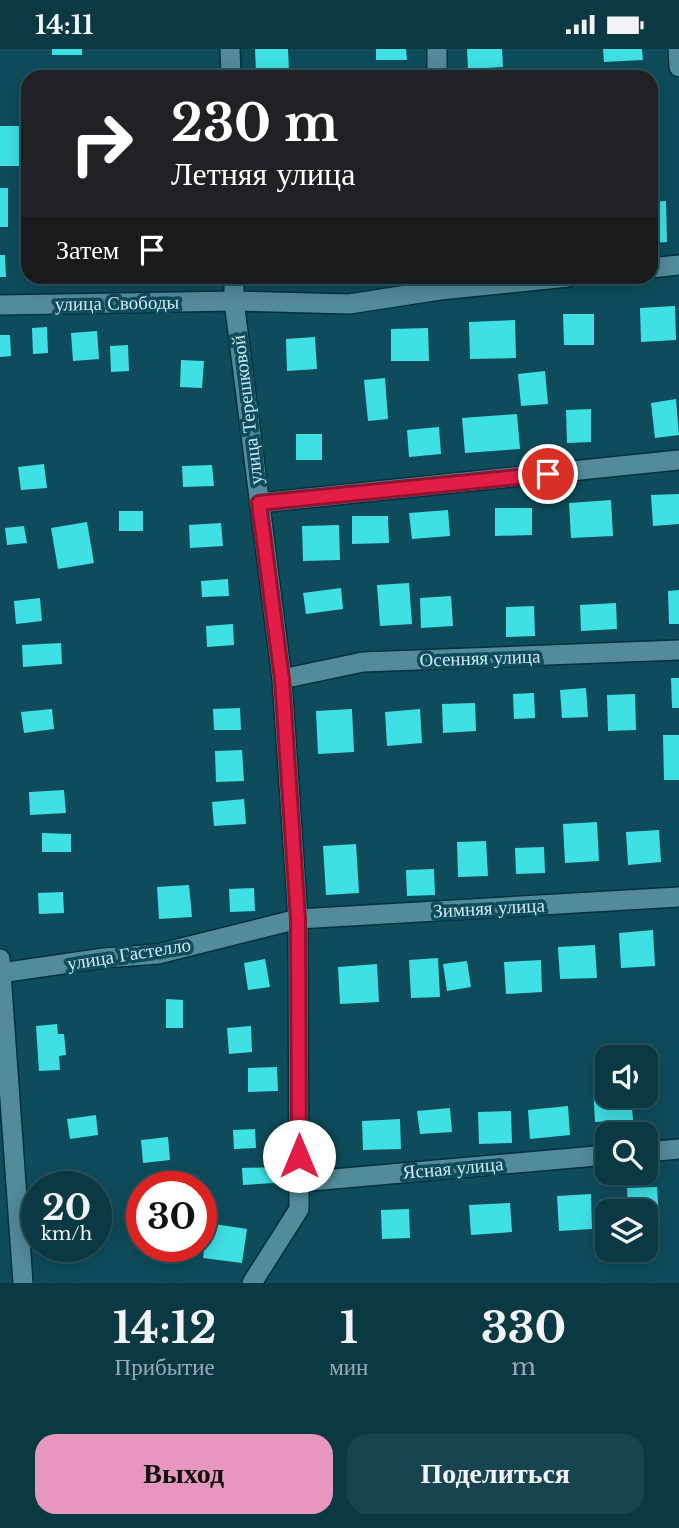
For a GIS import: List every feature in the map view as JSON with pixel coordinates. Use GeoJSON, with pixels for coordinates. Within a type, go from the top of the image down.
{"type":"FeatureCollection","features":[{"type":"Feature","properties":{"kind":"street"},"geometry":{"type":"LineString","coordinates":[[230,49],[231,70]]}},
{"type":"Feature","properties":{"kind":"street"},"geometry":{"type":"LineString","coordinates":[[437,49],[437,70]]}},
{"type":"Feature","properties":{"kind":"street"},"geometry":{"type":"LineString","coordinates":[[678,49],[679,67]]}},
{"type":"Feature","properties":{"kind":"street"},"geometry":{"type":"LineString","coordinates":[[658,267],[679,265]]}},
{"type":"Feature","properties":{"kind":"street","name":"улица Терешковой"},"geometry":{"type":"LineString","coordinates":[[234,284],[282,679],[298,919],[299,1209],[252,1283]]}},
{"type":"Feature","properties":{"kind":"street","name":"улица Свободы"},"geometry":{"type":"LineString","coordinates":[[0,305],[234,301],[349,304],[436,284]]}},
{"type":"Feature","properties":{"kind":"street"},"geometry":{"type":"LineString","coordinates":[[259,503],[679,460]]}},
{"type":"Feature","properties":{"kind":"street","name":"Осенняя улица"},"geometry":{"type":"LineString","coordinates":[[282,679],[363,662],[679,650]]}},
{"type":"Feature","properties":{"kind":"street","name":"Зимняя улица"},"geometry":{"type":"LineString","coordinates":[[298,919],[679,897]]}},
{"type":"Feature","properties":{"kind":"street","name":"улица Гастелло"},"geometry":{"type":"LineString","coordinates":[[1,969],[158,954],[298,919]]}},
{"type":"Feature","properties":{"kind":"street"},"geometry":{"type":"LineString","coordinates":[[1,969],[23,1283]]}},
{"type":"Feature","properties":{"kind":"street"},"geometry":{"type":"LineString","coordinates":[[658,1151],[679,1149]]}},
{"type":"Feature","properties":{"kind":"street","name":"Ясная улица"},"geometry":{"type":"LineString","coordinates":[[299,1182],[595,1156]]}},
{"type":"Feature","properties":{"kind":"building"},"geometry":{"type":"Polygon","coordinates":[[[52,49],[82,49],[82,55],[52,55],[52,49]]]}},
{"type":"Feature","properties":{"kind":"building"},"geometry":{"type":"Polygon","coordinates":[[[255,49],[288,49],[289,70],[256,70],[255,49]]]}},
{"type":"Feature","properties":{"kind":"building"},"geometry":{"type":"Polygon","coordinates":[[[376,49],[406,49],[407,60],[376,60],[376,49]]]}},
{"type":"Feature","properties":{"kind":"building"},"geometry":{"type":"Polygon","coordinates":[[[467,49],[502,49],[503,67],[468,69],[467,49]]]}},
{"type":"Feature","properties":{"kind":"building"},"geometry":{"type":"Polygon","coordinates":[[[603,49],[642,49],[643,60],[604,62],[603,49]]]}},
{"type":"Feature","properties":{"kind":"building"},"geometry":{"type":"Polygon","coordinates":[[[0,126],[21,126],[20,166],[0,166],[0,126]]]}},
{"type":"Feature","properties":{"kind":"building"},"geometry":{"type":"Polygon","coordinates":[[[658,137],[659,137],[658,163],[658,137]]]}},
{"type":"Feature","properties":{"kind":"building"},"geometry":{"type":"Polygon","coordinates":[[[0,188],[8,188],[8,227],[0,227],[0,188]]]}},
{"type":"Feature","properties":{"kind":"building"},"geometry":{"type":"Polygon","coordinates":[[[666,201],[667,242],[658,243],[658,202],[666,201]]]}},
{"type":"Feature","properties":{"kind":"building"},"geometry":{"type":"Polygon","coordinates":[[[0,255],[5,255],[6,277],[0,277],[0,255]]]}},
{"type":"Feature","properties":{"kind":"building"},"geometry":{"type":"Polygon","coordinates":[[[675,306],[676,340],[641,342],[640,308],[675,306]]]}},
{"type":"Feature","properties":{"kind":"building"},"geometry":{"type":"Polygon","coordinates":[[[563,314],[594,314],[594,345],[564,345],[563,314]]]}},
{"type":"Feature","properties":{"kind":"building"},"geometry":{"type":"Polygon","coordinates":[[[515,320],[516,358],[470,359],[469,322],[515,320]]]}},
{"type":"Feature","properties":{"kind":"building"},"geometry":{"type":"Polygon","coordinates":[[[47,327],[48,353],[33,354],[32,328],[47,327]]]}},
{"type":"Feature","properties":{"kind":"building"},"geometry":{"type":"Polygon","coordinates":[[[428,328],[429,361],[391,361],[391,329],[428,328]]]}},
{"type":"Feature","properties":{"kind":"building"},"geometry":{"type":"Polygon","coordinates":[[[97,331],[99,359],[73,361],[71,333],[97,331]]]}},
{"type":"Feature","properties":{"kind":"building"},"geometry":{"type":"Polygon","coordinates":[[[0,335],[10,335],[11,356],[0,357],[0,335]]]}},
{"type":"Feature","properties":{"kind":"building"},"geometry":{"type":"Polygon","coordinates":[[[315,337],[317,369],[287,371],[286,339],[315,337]]]}},
{"type":"Feature","properties":{"kind":"building"},"geometry":{"type":"Polygon","coordinates":[[[128,345],[129,371],[111,372],[110,346],[128,345]]]}},
{"type":"Feature","properties":{"kind":"building"},"geometry":{"type":"Polygon","coordinates":[[[181,360],[204,361],[202,388],[180,387],[181,360]]]}},
{"type":"Feature","properties":{"kind":"building"},"geometry":{"type":"Polygon","coordinates":[[[545,371],[548,404],[521,406],[518,374],[545,371]]]}},
{"type":"Feature","properties":{"kind":"building"},"geometry":{"type":"Polygon","coordinates":[[[385,378],[388,419],[368,421],[364,380],[385,378]]]}},
{"type":"Feature","properties":{"kind":"building"},"geometry":{"type":"Polygon","coordinates":[[[676,399],[679,435],[655,438],[651,403],[676,399]]]}},
{"type":"Feature","properties":{"kind":"building"},"geometry":{"type":"Polygon","coordinates":[[[591,409],[591,442],[567,443],[566,410],[591,409]]]}},
{"type":"Feature","properties":{"kind":"building"},"geometry":{"type":"Polygon","coordinates":[[[517,414],[520,449],[465,453],[462,418],[517,414]]]}},
{"type":"Feature","properties":{"kind":"building"},"geometry":{"type":"Polygon","coordinates":[[[439,427],[441,454],[409,457],[407,430],[439,427]]]}},
{"type":"Feature","properties":{"kind":"building"},"geometry":{"type":"Polygon","coordinates":[[[296,434],[322,434],[322,460],[296,460],[296,434]]]}},
{"type":"Feature","properties":{"kind":"building"},"geometry":{"type":"Polygon","coordinates":[[[44,464],[47,488],[21,490],[18,467],[44,464]]]}},
{"type":"Feature","properties":{"kind":"building"},"geometry":{"type":"Polygon","coordinates":[[[212,465],[214,486],[183,487],[182,466],[212,465]]]}},
{"type":"Feature","properties":{"kind":"building"},"geometry":{"type":"Polygon","coordinates":[[[679,494],[679,524],[653,526],[651,495],[679,494]]]}},
{"type":"Feature","properties":{"kind":"building"},"geometry":{"type":"Polygon","coordinates":[[[611,500],[613,536],[571,538],[569,503],[611,500]]]}},
{"type":"Feature","properties":{"kind":"building"},"geometry":{"type":"Polygon","coordinates":[[[495,508],[532,508],[532,535],[495,536],[495,508]]]}},
{"type":"Feature","properties":{"kind":"building"},"geometry":{"type":"Polygon","coordinates":[[[448,510],[450,536],[412,539],[409,513],[448,510]]]}},
{"type":"Feature","properties":{"kind":"building"},"geometry":{"type":"Polygon","coordinates":[[[119,511],[143,511],[143,531],[119,531],[119,511]]]}},
{"type":"Feature","properties":{"kind":"building"},"geometry":{"type":"Polygon","coordinates":[[[352,516],[388,516],[389,543],[352,544],[352,516]]]}},
{"type":"Feature","properties":{"kind":"building"},"geometry":{"type":"Polygon","coordinates":[[[87,522],[94,563],[58,569],[51,528],[87,522]]]}},
{"type":"Feature","properties":{"kind":"building"},"geometry":{"type":"Polygon","coordinates":[[[221,523],[223,546],[190,548],[189,525],[221,523]]]}},
{"type":"Feature","properties":{"kind":"building"},"geometry":{"type":"Polygon","coordinates":[[[339,525],[340,560],[303,561],[302,526],[339,525]]]}},
{"type":"Feature","properties":{"kind":"building"},"geometry":{"type":"Polygon","coordinates":[[[24,526],[27,543],[7,545],[5,528],[24,526]]]}},
{"type":"Feature","properties":{"kind":"building"},"geometry":{"type":"Polygon","coordinates":[[[228,579],[229,596],[202,597],[201,581],[228,579]]]}},
{"type":"Feature","properties":{"kind":"building"},"geometry":{"type":"Polygon","coordinates":[[[409,583],[412,624],[380,626],[377,585],[409,583]]]}},
{"type":"Feature","properties":{"kind":"building"},"geometry":{"type":"Polygon","coordinates":[[[341,588],[343,609],[306,614],[303,593],[341,588]]]}},
{"type":"Feature","properties":{"kind":"building"},"geometry":{"type":"Polygon","coordinates":[[[679,590],[679,624],[669,624],[668,591],[679,590]]]}},
{"type":"Feature","properties":{"kind":"building"},"geometry":{"type":"Polygon","coordinates":[[[451,596],[453,626],[421,628],[420,598],[451,596]]]}},
{"type":"Feature","properties":{"kind":"building"},"geometry":{"type":"Polygon","coordinates":[[[40,598],[42,621],[16,624],[14,601],[40,598]]]}},
{"type":"Feature","properties":{"kind":"building"},"geometry":{"type":"Polygon","coordinates":[[[616,603],[617,629],[581,631],[580,605],[616,603]]]}},
{"type":"Feature","properties":{"kind":"building"},"geometry":{"type":"Polygon","coordinates":[[[534,606],[535,636],[506,637],[506,607],[534,606]]]}},
{"type":"Feature","properties":{"kind":"building"},"geometry":{"type":"Polygon","coordinates":[[[233,624],[234,645],[207,647],[206,626],[233,624]]]}},
{"type":"Feature","properties":{"kind":"building"},"geometry":{"type":"Polygon","coordinates":[[[61,643],[62,664],[23,667],[22,645],[61,643]]]}},
{"type":"Feature","properties":{"kind":"building"},"geometry":{"type":"Polygon","coordinates":[[[671,678],[679,678],[679,708],[672,708],[671,678]]]}},
{"type":"Feature","properties":{"kind":"building"},"geometry":{"type":"Polygon","coordinates":[[[586,688],[588,717],[562,718],[560,690],[586,688]]]}},
{"type":"Feature","properties":{"kind":"building"},"geometry":{"type":"Polygon","coordinates":[[[534,693],[535,718],[514,719],[513,694],[534,693]]]}},
{"type":"Feature","properties":{"kind":"building"},"geometry":{"type":"Polygon","coordinates":[[[635,694],[636,730],[608,731],[607,695],[635,694]]]}},
{"type":"Feature","properties":{"kind":"building"},"geometry":{"type":"Polygon","coordinates":[[[475,703],[476,731],[443,733],[442,704],[475,703]]]}},
{"type":"Feature","properties":{"kind":"building"},"geometry":{"type":"Polygon","coordinates":[[[240,708],[241,730],[214,730],[213,709],[240,708]]]}},
{"type":"Feature","properties":{"kind":"building"},"geometry":{"type":"Polygon","coordinates":[[[52,709],[54,729],[24,733],[21,712],[52,709]]]}},
{"type":"Feature","properties":{"kind":"building"},"geometry":{"type":"Polygon","coordinates":[[[352,709],[354,752],[318,754],[316,711],[352,709]]]}},
{"type":"Feature","properties":{"kind":"building"},"geometry":{"type":"Polygon","coordinates":[[[420,709],[422,743],[387,746],[385,712],[420,709]]]}},
{"type":"Feature","properties":{"kind":"building"},"geometry":{"type":"Polygon","coordinates":[[[663,735],[679,735],[679,780],[664,780],[663,735]]]}},
{"type":"Feature","properties":{"kind":"building"},"geometry":{"type":"Polygon","coordinates":[[[242,750],[244,781],[216,782],[215,751],[242,750]]]}},
{"type":"Feature","properties":{"kind":"building"},"geometry":{"type":"Polygon","coordinates":[[[64,790],[66,813],[30,815],[29,792],[64,790]]]}},
{"type":"Feature","properties":{"kind":"building"},"geometry":{"type":"Polygon","coordinates":[[[244,799],[246,824],[214,826],[212,802],[244,799]]]}},
{"type":"Feature","properties":{"kind":"building"},"geometry":{"type":"Polygon","coordinates":[[[597,822],[599,861],[565,863],[563,824],[597,822]]]}},
{"type":"Feature","properties":{"kind":"building"},"geometry":{"type":"Polygon","coordinates":[[[659,830],[661,862],[628,865],[626,832],[659,830]]]}},
{"type":"Feature","properties":{"kind":"building"},"geometry":{"type":"Polygon","coordinates":[[[42,833],[71,834],[71,852],[42,852],[42,833]]]}},
{"type":"Feature","properties":{"kind":"building"},"geometry":{"type":"Polygon","coordinates":[[[486,841],[488,876],[458,877],[457,842],[486,841]]]}},
{"type":"Feature","properties":{"kind":"building"},"geometry":{"type":"Polygon","coordinates":[[[356,844],[359,893],[326,895],[323,846],[356,844]]]}},
{"type":"Feature","properties":{"kind":"building"},"geometry":{"type":"Polygon","coordinates":[[[544,847],[545,873],[516,874],[515,848],[544,847]]]}},
{"type":"Feature","properties":{"kind":"building"},"geometry":{"type":"Polygon","coordinates":[[[434,869],[435,895],[407,896],[406,870],[434,869]]]}},
{"type":"Feature","properties":{"kind":"building"},"geometry":{"type":"Polygon","coordinates":[[[189,885],[192,917],[159,919],[157,887],[189,885]]]}},
{"type":"Feature","properties":{"kind":"building"},"geometry":{"type":"Polygon","coordinates":[[[254,888],[255,911],[230,912],[229,889],[254,888]]]}},
{"type":"Feature","properties":{"kind":"building"},"geometry":{"type":"Polygon","coordinates":[[[63,892],[64,913],[39,914],[38,893],[63,892]]]}},
{"type":"Feature","properties":{"kind":"building"},"geometry":{"type":"Polygon","coordinates":[[[653,930],[655,966],[621,968],[619,933],[653,930]]]}},
{"type":"Feature","properties":{"kind":"building"},"geometry":{"type":"Polygon","coordinates":[[[595,945],[597,978],[560,979],[558,947],[595,945]]]}},
{"type":"Feature","properties":{"kind":"building"},"geometry":{"type":"Polygon","coordinates":[[[438,958],[440,997],[411,998],[409,960],[438,958]]]}},
{"type":"Feature","properties":{"kind":"building"},"geometry":{"type":"Polygon","coordinates":[[[265,959],[270,987],[248,990],[244,963],[265,959]]]}},
{"type":"Feature","properties":{"kind":"building"},"geometry":{"type":"Polygon","coordinates":[[[541,960],[542,992],[506,994],[504,962],[541,960]]]}},
{"type":"Feature","properties":{"kind":"building"},"geometry":{"type":"Polygon","coordinates":[[[467,961],[471,987],[447,991],[443,964],[467,961]]]}},
{"type":"Feature","properties":{"kind":"building"},"geometry":{"type":"Polygon","coordinates":[[[377,964],[379,1002],[340,1004],[338,967],[377,964]]]}},
{"type":"Feature","properties":{"kind":"building"},"geometry":{"type":"Polygon","coordinates":[[[166,999],[183,1000],[183,1028],[166,1028],[166,999]]]}},
{"type":"Feature","properties":{"kind":"building"},"geometry":{"type":"Polygon","coordinates":[[[57,1024],[58,1034],[64,1034],[66,1055],[59,1056],[60,1070],[39,1071],[36,1026],[57,1024]]]}},
{"type":"Feature","properties":{"kind":"building"},"geometry":{"type":"Polygon","coordinates":[[[251,1026],[252,1052],[229,1054],[227,1028],[251,1026]]]}},
{"type":"Feature","properties":{"kind":"building"},"geometry":{"type":"Polygon","coordinates":[[[277,1067],[278,1091],[248,1092],[248,1068],[277,1067]]]}},
{"type":"Feature","properties":{"kind":"building"},"geometry":{"type":"Polygon","coordinates":[[[593,1086],[595,1108],[632,1108],[633,1120],[595,1122],[593,1086]]]}},
{"type":"Feature","properties":{"kind":"building"},"geometry":{"type":"Polygon","coordinates":[[[568,1106],[570,1135],[530,1139],[528,1110],[568,1106]]]}},
{"type":"Feature","properties":{"kind":"building"},"geometry":{"type":"Polygon","coordinates":[[[450,1108],[452,1132],[420,1134],[417,1111],[450,1108]]]}},
{"type":"Feature","properties":{"kind":"building"},"geometry":{"type":"Polygon","coordinates":[[[511,1111],[512,1143],[479,1144],[478,1112],[511,1111]]]}},
{"type":"Feature","properties":{"kind":"building"},"geometry":{"type":"Polygon","coordinates":[[[96,1115],[98,1135],[70,1139],[67,1119],[96,1115]]]}},
{"type":"Feature","properties":{"kind":"building"},"geometry":{"type":"Polygon","coordinates":[[[400,1119],[401,1149],[363,1150],[362,1121],[400,1119]]]}},
{"type":"Feature","properties":{"kind":"building"},"geometry":{"type":"Polygon","coordinates":[[[255,1129],[256,1148],[234,1149],[233,1130],[255,1129]]]}},
{"type":"Feature","properties":{"kind":"building"},"geometry":{"type":"Polygon","coordinates":[[[168,1137],[170,1160],[143,1163],[141,1140],[168,1137]]]}},
{"type":"Feature","properties":{"kind":"building"},"geometry":{"type":"Polygon","coordinates":[[[275,1167],[275,1183],[243,1185],[242,1168],[275,1167]]]}},
{"type":"Feature","properties":{"kind":"building"},"geometry":{"type":"Polygon","coordinates":[[[657,1187],[658,1199],[627,1199],[627,1188],[657,1187]]]}},
{"type":"Feature","properties":{"kind":"building"},"geometry":{"type":"Polygon","coordinates":[[[591,1194],[592,1229],[559,1231],[557,1196],[591,1194]]]}},
{"type":"Feature","properties":{"kind":"building"},"geometry":{"type":"Polygon","coordinates":[[[510,1203],[512,1232],[471,1235],[469,1205],[510,1203]]]}},
{"type":"Feature","properties":{"kind":"building"},"geometry":{"type":"Polygon","coordinates":[[[409,1209],[410,1238],[382,1239],[381,1210],[409,1209]]]}},
{"type":"Feature","properties":{"kind":"building"},"geometry":{"type":"Polygon","coordinates":[[[217,1224],[247,1229],[242,1263],[217,1260],[217,1224]]]}},
{"type":"Feature","properties":{"kind":"route"},"geometry":{"type":"LineString","coordinates":[[299,1156],[298,919],[282,679],[259,503],[548,474]]}}]}
